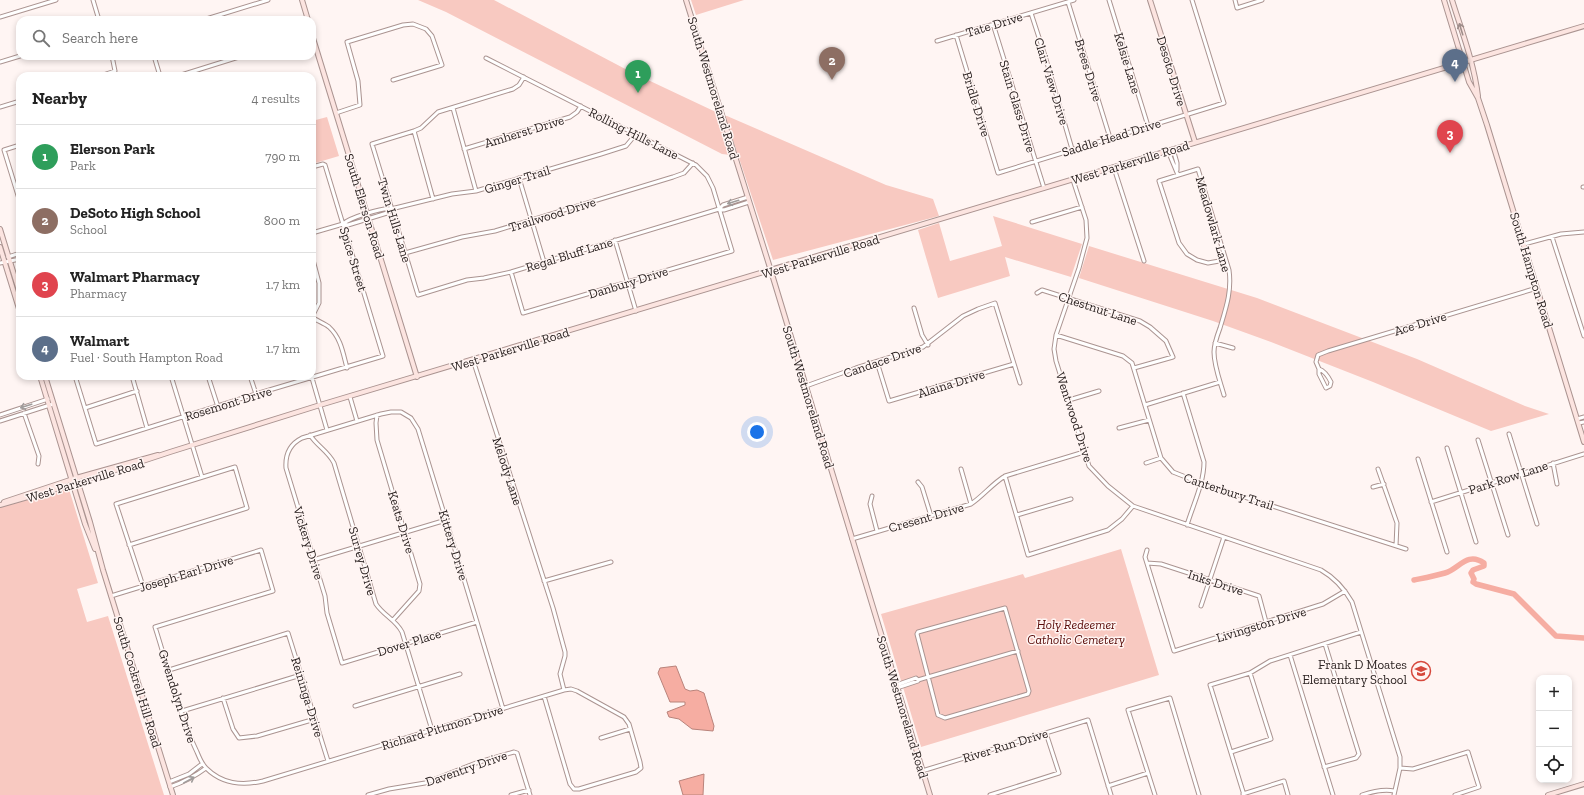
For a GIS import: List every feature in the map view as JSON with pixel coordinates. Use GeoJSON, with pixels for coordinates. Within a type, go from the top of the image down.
{"type":"FeatureCollection","features":[{"type":"Feature","properties":{"kind":"main road"},"geometry":{"type":"LineString","coordinates":[[302,0],[307,16]]}},
{"type":"Feature","properties":{"kind":"main road","name":"South Westmoreland Road"},"geometry":{"type":"LineString","coordinates":[[686,0],[771,271],[930,795]]}},
{"type":"Feature","properties":{"kind":"main road","name":"Desoto Drive"},"geometry":{"type":"LineString","coordinates":[[1150,0],[1195,142]]}},
{"type":"Feature","properties":{"kind":"main road","name":"South Hampton Road"},"geometry":{"type":"LineString","coordinates":[[1444,0],[1469,82],[1478,98]]}},
{"type":"Feature","properties":{"kind":"main road","name":"South Hampton Road"},"geometry":{"type":"LineString","coordinates":[[1452,0],[1471,59],[1476,80],[1478,98],[1584,442]]}},
{"type":"Feature","properties":{"kind":"main road","name":"West Parkerville Road"},"geometry":{"type":"LineString","coordinates":[[0,504],[75,481],[115,466],[170,452],[320,405],[1114,168],[1463,61],[1584,26]]}},
{"type":"Feature","properties":{"kind":"main road","name":"South Elerson Road"},"geometry":{"type":"LineString","coordinates":[[316,48],[417,377]]}},
{"type":"Feature","properties":{"kind":"main road"},"geometry":{"type":"LineString","coordinates":[[0,229],[16,281]]}},
{"type":"Feature","properties":{"kind":"main road"},"geometry":{"type":"LineString","coordinates":[[0,247],[2,262],[16,301]]}},
{"type":"Feature","properties":{"kind":"main road","name":"South Cockrell Hill Road"},"geometry":{"type":"LineString","coordinates":[[41,380],[90,522],[103,570],[173,795]]}},
{"type":"Feature","properties":{"kind":"main road","name":"South Cockrell Hill Road"},"geometry":{"type":"LineString","coordinates":[[46,380],[52,398],[51,405]]}},
{"type":"Feature","properties":{"kind":"main road"},"geometry":{"type":"LineString","coordinates":[[1548,795],[1584,784]]}},
{"type":"Feature","properties":{"kind":"street"},"geometry":{"type":"LineString","coordinates":[[0,17],[56,0]]}},
{"type":"Feature","properties":{"kind":"street"},"geometry":{"type":"LineString","coordinates":[[93,0],[98,16]]}},
{"type":"Feature","properties":{"kind":"street"},"geometry":{"type":"LineString","coordinates":[[216,16],[268,0]]}},
{"type":"Feature","properties":{"kind":"street","name":"Tate Drive"},"geometry":{"type":"LineString","coordinates":[[937,41],[1074,0]]}},
{"type":"Feature","properties":{"kind":"street","name":"Kelsie Lane"},"geometry":{"type":"LineString","coordinates":[[1109,0],[1148,126]]}},
{"type":"Feature","properties":{"kind":"street","name":"Saddle Head Drive"},"geometry":{"type":"LineString","coordinates":[[998,173],[1224,103],[1192,0]]}},
{"type":"Feature","properties":{"kind":"street"},"geometry":{"type":"LineString","coordinates":[[1235,0],[1237,8],[1262,0]]}},
{"type":"Feature","properties":{"kind":"street","name":"Brees Drive"},"geometry":{"type":"LineString","coordinates":[[1068,2],[1110,138]]}},
{"type":"Feature","properties":{"kind":"street","name":"Clair View Drive"},"geometry":{"type":"LineString","coordinates":[[1031,13],[1072,149]]}},
{"type":"Feature","properties":{"kind":"street"},"geometry":{"type":"LineString","coordinates":[[336,112],[360,105],[358,81],[347,42],[403,24],[413,24],[422,27],[432,36],[442,65],[393,80]]}},
{"type":"Feature","properties":{"kind":"street","name":"Stain Glass Drive"},"geometry":{"type":"LineString","coordinates":[[993,24],[1044,188]]}},
{"type":"Feature","properties":{"kind":"street","name":"Bridle Drive"},"geometry":{"type":"LineString","coordinates":[[956,35],[998,173]]}},
{"type":"Feature","properties":{"kind":"street"},"geometry":{"type":"LineString","coordinates":[[0,62],[16,57]]}},
{"type":"Feature","properties":{"kind":"street","name":"Rolling Hills Lane"},"geometry":{"type":"LineString","coordinates":[[486,58],[693,163],[707,176],[732,251]]}},
{"type":"Feature","properties":{"kind":"street"},"geometry":{"type":"LineString","coordinates":[[112,72],[115,71],[113,60]]}},
{"type":"Feature","properties":{"kind":"street"},"geometry":{"type":"LineString","coordinates":[[155,60],[159,72]]}},
{"type":"Feature","properties":{"kind":"street"},"geometry":{"type":"LineString","coordinates":[[191,72],[229,60]]}},
{"type":"Feature","properties":{"kind":"street"},"geometry":{"type":"LineString","coordinates":[[433,199],[414,131],[421,128],[438,112],[513,89],[519,85],[524,77]]}},
{"type":"Feature","properties":{"kind":"street"},"geometry":{"type":"LineString","coordinates":[[0,107],[16,102]]}},
{"type":"Feature","properties":{"kind":"street","name":"Amherst Drive"},"geometry":{"type":"LineString","coordinates":[[464,149],[570,117],[577,112],[580,106]]}},
{"type":"Feature","properties":{"kind":"street"},"geometry":{"type":"LineString","coordinates":[[453,108],[476,191]]}},
{"type":"Feature","properties":{"kind":"street","name":"Twin Hills Lane"},"geometry":{"type":"LineString","coordinates":[[414,131],[372,144],[418,296]]}},
{"type":"Feature","properties":{"kind":"street","name":"Ginger Trail"},"geometry":{"type":"LineString","coordinates":[[316,233],[343,224],[346,221],[368,216],[386,208],[391,209],[452,194],[476,191],[626,146],[636,134]]}},
{"type":"Feature","properties":{"kind":"street"},"geometry":{"type":"LineString","coordinates":[[16,146],[4,150],[16,189]]}},
{"type":"Feature","properties":{"kind":"street"},"geometry":{"type":"LineString","coordinates":[[1170,150],[1177,162],[1178,175],[1159,181],[1179,243],[1187,254],[1197,260],[1208,263],[1225,260]]}},
{"type":"Feature","properties":{"kind":"street","name":"Trailwood Drive"},"geometry":{"type":"LineString","coordinates":[[405,253],[446,241],[495,231],[674,177],[684,173],[693,163]]}},
{"type":"Feature","properties":{"kind":"street","name":"Spice Street"},"geometry":{"type":"LineString","coordinates":[[316,166],[322,164],[325,165],[383,356]]}},
{"type":"Feature","properties":{"kind":"street"},"geometry":{"type":"LineString","coordinates":[[1114,168],[1144,261]]}},
{"type":"Feature","properties":{"kind":"street","name":"Meadowlark Lane"},"geometry":{"type":"LineString","coordinates":[[1178,175],[1198,169],[1229,270],[1231,284],[1229,298],[1215,342],[1215,364],[1224,394]]}},
{"type":"Feature","properties":{"kind":"street"},"geometry":{"type":"LineString","coordinates":[[520,178],[544,262]]}},
{"type":"Feature","properties":{"kind":"street","name":"Wentwood Drive"},"geometry":{"type":"LineString","coordinates":[[1073,180],[1086,220],[1087,238],[1079,268],[1056,335],[1054,349],[1056,361],[1089,466],[1108,486],[1133,506],[1321,570],[1331,576],[1345,591],[1352,602],[1400,758],[1400,768]]}},
{"type":"Feature","properties":{"kind":"street","name":"Regal Bluff Lane"},"geometry":{"type":"LineString","coordinates":[[418,296],[467,280],[511,272],[719,209],[723,205],[749,200]]}},
{"type":"Feature","properties":{"kind":"street"},"geometry":{"type":"LineString","coordinates":[[1032,222],[1082,207]]}},
{"type":"Feature","properties":{"kind":"street"},"geometry":{"type":"LineString","coordinates":[[1524,244],[1573,232],[1584,232]]}},
{"type":"Feature","properties":{"kind":"street"},"geometry":{"type":"LineString","coordinates":[[1552,237],[1584,336]]}},
{"type":"Feature","properties":{"kind":"street"},"geometry":{"type":"LineString","coordinates":[[615,240],[636,311]]}},
{"type":"Feature","properties":{"kind":"street","name":"Danbury Drive"},"geometry":{"type":"LineString","coordinates":[[511,272],[523,313],[732,251]]}},
{"type":"Feature","properties":{"kind":"street"},"geometry":{"type":"LineString","coordinates":[[2,262],[16,254]]}},
{"type":"Feature","properties":{"kind":"street"},"geometry":{"type":"LineString","coordinates":[[2,262],[16,260]]}},
{"type":"Feature","properties":{"kind":"street"},"geometry":{"type":"LineString","coordinates":[[316,271],[319,283],[319,303],[316,309]]}},
{"type":"Feature","properties":{"kind":"street","name":"Ace Drive"},"geometry":{"type":"LineString","coordinates":[[1319,369],[1316,362],[1318,355],[1328,351],[1537,288]]}},
{"type":"Feature","properties":{"kind":"street","name":"Chestnut Lane"},"geometry":{"type":"LineString","coordinates":[[1037,293],[1042,290],[1140,321],[1150,327],[1166,342],[1173,357],[1134,368]]}},
{"type":"Feature","properties":{"kind":"street","name":"Candace Drive"},"geometry":{"type":"LineString","coordinates":[[806,386],[917,350],[928,345],[963,316],[978,309],[996,304],[1014,364]]}},
{"type":"Feature","properties":{"kind":"street"},"geometry":{"type":"LineString","coordinates":[[914,308],[922,335],[928,345]]}},
{"type":"Feature","properties":{"kind":"street"},"geometry":{"type":"LineString","coordinates":[[316,321],[327,326],[338,339],[347,368]]}},
{"type":"Feature","properties":{"kind":"street"},"geometry":{"type":"LineString","coordinates":[[1056,335],[1123,356],[1132,363],[1134,368]]}},
{"type":"Feature","properties":{"kind":"street"},"geometry":{"type":"LineString","coordinates":[[1215,342],[1233,348]]}},
{"type":"Feature","properties":{"kind":"street","name":"Rosemont Drive"},"geometry":{"type":"LineString","coordinates":[[316,377],[383,356]]}},
{"type":"Feature","properties":{"kind":"street","name":"Melody Lane"},"geometry":{"type":"LineString","coordinates":[[473,360],[544,581],[565,652],[560,674],[564,690]]}},
{"type":"Feature","properties":{"kind":"street","name":"Alaina Drive"},"geometry":{"type":"LineString","coordinates":[[877,362],[889,402],[1014,364]]}},
{"type":"Feature","properties":{"kind":"street"},"geometry":{"type":"LineString","coordinates":[[1014,364],[1020,383]]}},
{"type":"Feature","properties":{"kind":"street","name":"Canterbury Trail"},"geometry":{"type":"LineString","coordinates":[[1134,368],[1161,458],[1173,472],[1201,483],[1406,549]]}},
{"type":"Feature","properties":{"kind":"street"},"geometry":{"type":"LineString","coordinates":[[1319,369],[1327,375],[1331,382],[1330,386],[1326,388],[1319,374],[1319,369]]}},
{"type":"Feature","properties":{"kind":"street"},"geometry":{"type":"LineString","coordinates":[[76,380],[85,408],[137,391]]}},
{"type":"Feature","properties":{"kind":"street"},"geometry":{"type":"LineString","coordinates":[[133,380],[147,428]]}},
{"type":"Feature","properties":{"kind":"street"},"geometry":{"type":"LineString","coordinates":[[172,380],[202,477]]}},
{"type":"Feature","properties":{"kind":"street"},"geometry":{"type":"LineString","coordinates":[[209,380],[218,407]]}},
{"type":"Feature","properties":{"kind":"street"},"geometry":{"type":"LineString","coordinates":[[251,380],[256,394]]}},
{"type":"Feature","properties":{"kind":"street","name":"Rosemont Drive"},"geometry":{"type":"LineString","coordinates":[[85,408],[96,444],[305,380]]}},
{"type":"Feature","properties":{"kind":"street"},"geometry":{"type":"LineString","coordinates":[[313,380],[327,430]]}},
{"type":"Feature","properties":{"kind":"street"},"geometry":{"type":"LineString","coordinates":[[1145,405],[1220,382]]}},
{"type":"Feature","properties":{"kind":"street"},"geometry":{"type":"LineString","coordinates":[[1069,400],[1099,391]]}},
{"type":"Feature","properties":{"kind":"street"},"geometry":{"type":"LineString","coordinates":[[1183,394],[1204,462],[1204,471],[1201,483],[1187,525]]}},
{"type":"Feature","properties":{"kind":"street"},"geometry":{"type":"LineString","coordinates":[[350,397],[357,421]]}},
{"type":"Feature","properties":{"kind":"street"},"geometry":{"type":"LineString","coordinates":[[0,415],[52,398]]}},
{"type":"Feature","properties":{"kind":"street"},"geometry":{"type":"LineString","coordinates":[[0,421],[51,405]]}},
{"type":"Feature","properties":{"kind":"street","name":"Kittery Drive"},"geometry":{"type":"LineString","coordinates":[[357,421],[391,412],[401,412],[411,418],[418,429],[503,709]]}},
{"type":"Feature","properties":{"kind":"street"},"geometry":{"type":"LineString","coordinates":[[24,413],[39,456],[38,464]]}},
{"type":"Feature","properties":{"kind":"street","name":"Keats Drive"},"geometry":{"type":"LineString","coordinates":[[377,415],[377,440],[421,588],[393,620]]}},
{"type":"Feature","properties":{"kind":"street"},"geometry":{"type":"LineString","coordinates":[[1578,421],[1584,417]]}},
{"type":"Feature","properties":{"kind":"street"},"geometry":{"type":"LineString","coordinates":[[1119,428],[1149,420]]}},
{"type":"Feature","properties":{"kind":"street","name":"Vickery Drive"},"geometry":{"type":"LineString","coordinates":[[342,663],[327,613],[325,596],[289,478],[286,455],[295,442],[310,435],[357,421]]}},
{"type":"Feature","properties":{"kind":"street"},"geometry":{"type":"LineString","coordinates":[[1578,421],[1584,422]]}},
{"type":"Feature","properties":{"kind":"street"},"geometry":{"type":"LineString","coordinates":[[1510,434],[1537,524]]}},
{"type":"Feature","properties":{"kind":"street","name":"Surrey Drive"},"geometry":{"type":"LineString","coordinates":[[310,435],[314,441],[331,456],[334,463],[376,604],[382,612],[393,620],[402,632],[432,730]]}},
{"type":"Feature","properties":{"kind":"street"},"geometry":{"type":"LineString","coordinates":[[1478,440],[1508,535]]}},
{"type":"Feature","properties":{"kind":"street"},"geometry":{"type":"LineString","coordinates":[[1448,448],[1476,542]]}},
{"type":"Feature","properties":{"kind":"street","name":"Cresent Drive"},"geometry":{"type":"LineString","coordinates":[[852,539],[971,504],[994,483],[1005,476],[1084,452]]}},
{"type":"Feature","properties":{"kind":"street","name":"Park Row Lane"},"geometry":{"type":"LineString","coordinates":[[1431,502],[1584,454]]}},
{"type":"Feature","properties":{"kind":"street"},"geometry":{"type":"LineString","coordinates":[[1146,463],[1161,458]]}},
{"type":"Feature","properties":{"kind":"street"},"geometry":{"type":"LineString","coordinates":[[1418,459],[1447,552]]}},
{"type":"Feature","properties":{"kind":"street"},"geometry":{"type":"LineString","coordinates":[[1553,463],[1557,484]]}},
{"type":"Feature","properties":{"kind":"street"},"geometry":{"type":"LineString","coordinates":[[129,545],[247,508],[235,467],[116,504],[129,545],[142,586]]}},
{"type":"Feature","properties":{"kind":"street"},"geometry":{"type":"LineString","coordinates":[[961,469],[971,504]]}},
{"type":"Feature","properties":{"kind":"street"},"geometry":{"type":"LineString","coordinates":[[1378,469],[1397,523],[1396,546]]}},
{"type":"Feature","properties":{"kind":"street"},"geometry":{"type":"LineString","coordinates":[[1005,476],[1018,515],[1028,555],[1108,530],[1122,519],[1133,506]]}},
{"type":"Feature","properties":{"kind":"street"},"geometry":{"type":"LineString","coordinates":[[918,482],[922,486],[931,516]]}},
{"type":"Feature","properties":{"kind":"street"},"geometry":{"type":"LineString","coordinates":[[1373,487],[1384,484]]}},
{"type":"Feature","properties":{"kind":"street"},"geometry":{"type":"LineString","coordinates":[[872,496],[870,504],[878,531]]}},
{"type":"Feature","properties":{"kind":"street"},"geometry":{"type":"LineString","coordinates":[[1018,515],[1071,499]]}},
{"type":"Feature","properties":{"kind":"street"},"geometry":{"type":"LineString","coordinates":[[314,560],[446,520]]}},
{"type":"Feature","properties":{"kind":"street"},"geometry":{"type":"LineString","coordinates":[[1201,606],[1224,537]]}},
{"type":"Feature","properties":{"kind":"street","name":"Joseph Earl Drive"},"geometry":{"type":"LineString","coordinates":[[111,596],[260,550],[273,591],[155,627]]}},
{"type":"Feature","properties":{"kind":"street"},"geometry":{"type":"LineString","coordinates":[[1147,550],[1145,557],[1148,563]]}},
{"type":"Feature","properties":{"kind":"street"},"geometry":{"type":"LineString","coordinates":[[544,581],[611,562]]}},
{"type":"Feature","properties":{"kind":"street","name":"Inks Drive"},"geometry":{"type":"LineString","coordinates":[[1148,563],[1162,564],[1259,596],[1266,622]]}},
{"type":"Feature","properties":{"kind":"street","name":"Livingston Drive"},"geometry":{"type":"LineString","coordinates":[[1148,563],[1174,650],[1323,604],[1345,591]]}},
{"type":"Feature","properties":{"kind":"street"},"geometry":{"type":"LineString","coordinates":[[1005,608],[1014,642],[1018,651],[1029,690],[1028,694],[945,718],[938,715],[916,634],[918,632],[1005,608]]}},
{"type":"Feature","properties":{"kind":"street","name":"Dover Place"},"geometry":{"type":"LineString","coordinates":[[342,663],[477,622]]}},
{"type":"Feature","properties":{"kind":"street","name":"Gwendolyn Drive"},"geometry":{"type":"LineString","coordinates":[[155,627],[190,738],[202,764]]}},
{"type":"Feature","properties":{"kind":"street"},"geometry":{"type":"LineString","coordinates":[[1288,795],[1284,781],[1244,794],[1210,685],[1250,673],[1270,661],[1361,632]]}},
{"type":"Feature","properties":{"kind":"street","name":"Reininga Drive"},"geometry":{"type":"LineString","coordinates":[[169,670],[288,633],[328,761]]}},
{"type":"Feature","properties":{"kind":"street"},"geometry":{"type":"LineString","coordinates":[[1324,767],[1356,758],[1359,754],[1325,644]]}},
{"type":"Feature","properties":{"kind":"street"},"geometry":{"type":"LineString","coordinates":[[896,686],[916,678],[918,680],[1018,651]]}},
{"type":"Feature","properties":{"kind":"street"},"geometry":{"type":"LineString","coordinates":[[1290,655],[1333,795]]}},
{"type":"Feature","properties":{"kind":"street"},"geometry":{"type":"LineString","coordinates":[[1231,752],[1271,740],[1250,673]]}},
{"type":"Feature","properties":{"kind":"street"},"geometry":{"type":"LineString","coordinates":[[355,706],[460,674]]}},
{"type":"Feature","properties":{"kind":"street"},"geometry":{"type":"LineString","coordinates":[[182,711],[301,675]]}},
{"type":"Feature","properties":{"kind":"street","name":"Richard Pittmon Drive"},"geometry":{"type":"LineString","coordinates":[[202,764],[222,780],[246,784],[262,781],[503,709],[544,696],[564,690],[570,689],[577,691],[624,717],[630,729],[641,768],[636,772],[579,789],[574,789],[570,784],[544,696]]}},
{"type":"Feature","properties":{"kind":"street"},"geometry":{"type":"LineString","coordinates":[[223,698],[233,729],[239,738],[257,736],[315,719]]}},
{"type":"Feature","properties":{"kind":"street"},"geometry":{"type":"LineString","coordinates":[[1154,795],[1128,710],[1170,698],[1199,795]]}},
{"type":"Feature","properties":{"kind":"street","name":"River Run Drive"},"geometry":{"type":"LineString","coordinates":[[922,770],[1088,720],[1108,786]]}},
{"type":"Feature","properties":{"kind":"street"},"geometry":{"type":"LineString","coordinates":[[601,738],[630,729]]}},
{"type":"Feature","properties":{"kind":"street"},"geometry":{"type":"LineString","coordinates":[[990,795],[1059,773],[1046,733]]}},
{"type":"Feature","properties":{"kind":"street","name":"Daventry Drive"},"geometry":{"type":"LineString","coordinates":[[368,795],[389,789],[425,783],[476,763],[512,752],[518,753],[529,790]]}},
{"type":"Feature","properties":{"kind":"street"},"geometry":{"type":"LineString","coordinates":[[1362,795],[1376,790],[1386,790],[1394,793],[1400,768],[1413,769],[1468,752],[1479,788],[1454,795]]}},
{"type":"Feature","properties":{"kind":"street"},"geometry":{"type":"LineString","coordinates":[[170,784],[189,774],[202,764]]}},
{"type":"Feature","properties":{"kind":"street"},"geometry":{"type":"LineString","coordinates":[[170,784],[183,783],[206,768]]}},
{"type":"Feature","properties":{"kind":"street"},"geometry":{"type":"LineString","coordinates":[[1111,795],[1108,786],[1148,773]]}},
{"type":"Feature","properties":{"kind":"street"},"geometry":{"type":"LineString","coordinates":[[389,789],[391,795]]}},
{"type":"Feature","properties":{"kind":"street"},"geometry":{"type":"LineString","coordinates":[[511,795],[529,790],[530,795]]}},
{"type":"Feature","properties":{"kind":"street"},"geometry":{"type":"LineString","coordinates":[[1005,790],[1006,795]]}},
{"type":"Feature","properties":{"kind":"green space"},"geometry":{"type":"Polygon","coordinates":[[[418,0],[494,0],[631,72],[718,113],[731,155],[722,154],[446,12],[418,0]]]}},
{"type":"Feature","properties":{"kind":"green space"},"geometry":{"type":"Polygon","coordinates":[[[691,0],[744,0],[696,15],[691,0]]]}},
{"type":"Feature","properties":{"kind":"green space"},"geometry":{"type":"Polygon","coordinates":[[[725,116],[886,185],[933,199],[939,216],[773,260],[725,116]]]}},
{"type":"Feature","properties":{"kind":"green space"},"geometry":{"type":"Polygon","coordinates":[[[327,117],[339,156],[316,163],[316,120],[327,117]]]}},
{"type":"Feature","properties":{"kind":"green space"},"geometry":{"type":"Polygon","coordinates":[[[993,216],[1082,244],[1071,277],[1005,257],[1010,276],[938,298],[918,230],[939,223],[950,261],[1002,246],[993,216]]]}},
{"type":"Feature","properties":{"kind":"green space"},"geometry":{"type":"Polygon","coordinates":[[[1089,246],[1257,298],[1417,359],[1525,406],[1549,414],[1491,431],[1271,342],[1213,321],[1079,278],[1089,246]]]}},
{"type":"Feature","properties":{"kind":"green space"},"geometry":{"type":"Polygon","coordinates":[[[68,486],[98,583],[77,589],[87,622],[108,616],[164,795],[0,795],[0,507],[68,486]]]}},
{"type":"Feature","properties":{"kind":"green space","name":"Holy Redeemer Catholic Cemetery"},"geometry":{"type":"Polygon","coordinates":[[[1121,549],[1159,675],[921,747],[881,614],[1023,574],[1025,578],[1121,549]]]}},
{"type":"Feature","properties":{"kind":"shaded area"},"geometry":{"type":"Polygon","coordinates":[[[676,666],[685,689],[690,691],[697,690],[704,693],[714,726],[713,731],[692,729],[679,719],[669,717],[667,712],[685,705],[685,702],[670,702],[658,673],[660,668],[676,666]]]}},
{"type":"Feature","properties":{"kind":"shaded area"},"geometry":{"type":"Polygon","coordinates":[[[704,774],[703,795],[683,795],[679,781],[704,774]]]}},
{"type":"Feature","properties":{"kind":"waterway"},"geometry":{"type":"LineString","coordinates":[[1414,580],[1445,573],[1468,560],[1478,560],[1484,563],[1484,566],[1473,570],[1471,573],[1474,579],[1473,582],[1514,594],[1556,636],[1584,638]]}},
{"type":"Feature","properties":{"kind":"place","name":"DeSoto High School"},"geometry":{"type":"Point","coordinates":[832,80]}},
{"type":"Feature","properties":{"kind":"place","name":"Walmart"},"geometry":{"type":"Point","coordinates":[1455,82]}},
{"type":"Feature","properties":{"kind":"place","name":"Elerson Park"},"geometry":{"type":"Point","coordinates":[638,93]}},
{"type":"Feature","properties":{"kind":"place","name":"Walmart Pharmacy"},"geometry":{"type":"Point","coordinates":[1450,153]}},
{"type":"Feature","properties":{"kind":"place","name":"Frank D Moates Elementary School"},"geometry":{"type":"Point","coordinates":[1421,671]}}]}
